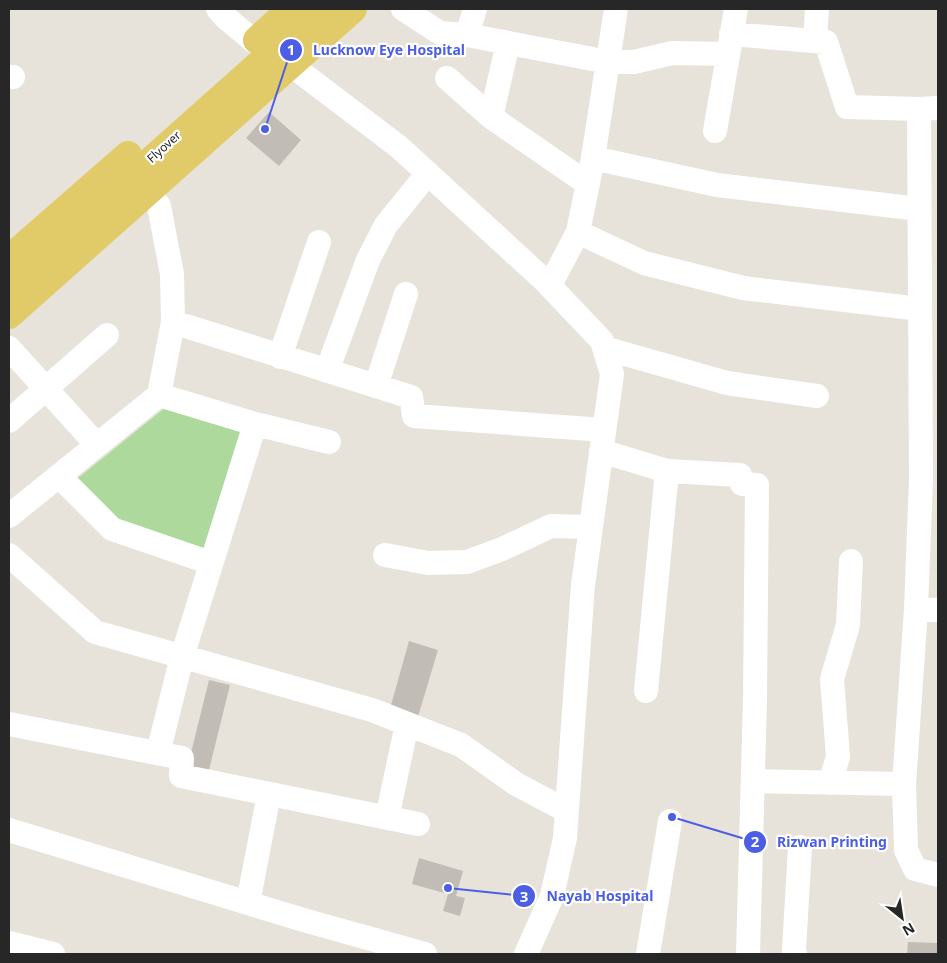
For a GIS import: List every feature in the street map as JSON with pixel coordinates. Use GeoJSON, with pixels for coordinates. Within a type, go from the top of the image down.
{"type":"FeatureCollection","features":[{"type":"Feature","properties":{"kind":"main road"},"geometry":{"type":"LineString","coordinates":[[9,259],[291,9]]}},
{"type":"Feature","properties":{"kind":"main road","name":"Flyover"},"geometry":{"type":"LineString","coordinates":[[9,287],[321,9]]}},
{"type":"Feature","properties":{"kind":"main road"},"geometry":{"type":"LineString","coordinates":[[9,315],[353,9]]}},
{"type":"Feature","properties":{"kind":"street"},"geometry":{"type":"LineString","coordinates":[[218,9],[256,42],[291,65],[399,147],[550,285],[602,340],[612,374],[583,585],[565,838],[552,896],[526,954]]}},
{"type":"Feature","properties":{"kind":"street"},"geometry":{"type":"LineString","coordinates":[[403,9],[440,33],[468,35],[608,62],[634,62],[672,53],[730,44],[815,40],[826,42],[848,107],[928,108],[926,222],[920,309],[929,479],[927,610],[904,784],[906,850],[915,869],[938,875]]}},
{"type":"Feature","properties":{"kind":"street"},"geometry":{"type":"LineString","coordinates":[[468,35],[476,9]]}},
{"type":"Feature","properties":{"kind":"street"},"geometry":{"type":"LineString","coordinates":[[550,285],[578,232],[593,158],[616,9]]}},
{"type":"Feature","properties":{"kind":"street"},"geometry":{"type":"LineString","coordinates":[[714,131],[736,9]]}},
{"type":"Feature","properties":{"kind":"street"},"geometry":{"type":"LineString","coordinates":[[815,40],[817,9]]}},
{"type":"Feature","properties":{"kind":"street"},"geometry":{"type":"LineString","coordinates":[[491,117],[508,43]]}},
{"type":"Feature","properties":{"kind":"street"},"geometry":{"type":"LineString","coordinates":[[447,78],[491,117],[588,184]]}},
{"type":"Feature","properties":{"kind":"street"},"geometry":{"type":"LineString","coordinates":[[593,158],[717,185],[926,222]]}},
{"type":"Feature","properties":{"kind":"street"},"geometry":{"type":"LineString","coordinates":[[327,371],[368,260],[386,225],[428,173]]}},
{"type":"Feature","properties":{"kind":"street"},"geometry":{"type":"LineString","coordinates":[[9,516],[159,395],[173,322],[172,274],[160,206],[148,192]]}},
{"type":"Feature","properties":{"kind":"street"},"geometry":{"type":"LineString","coordinates":[[578,232],[644,263],[743,288],[920,309]]}},
{"type":"Feature","properties":{"kind":"street"},"geometry":{"type":"LineString","coordinates":[[280,357],[319,242]]}},
{"type":"Feature","properties":{"kind":"street"},"geometry":{"type":"LineString","coordinates":[[376,386],[406,294]]}},
{"type":"Feature","properties":{"kind":"street"},"geometry":{"type":"LineString","coordinates":[[173,322],[411,397],[414,416],[603,441],[667,471],[740,475],[742,484],[757,485],[753,781],[748,954]]}},
{"type":"Feature","properties":{"kind":"street"},"geometry":{"type":"LineString","coordinates":[[9,421],[107,335]]}},
{"type":"Feature","properties":{"kind":"street"},"geometry":{"type":"LineString","coordinates":[[9,348],[98,445]]}},
{"type":"Feature","properties":{"kind":"street"},"geometry":{"type":"LineString","coordinates":[[604,348],[727,383],[817,396]]}},
{"type":"Feature","properties":{"kind":"street"},"geometry":{"type":"LineString","coordinates":[[159,395],[255,424],[329,442]]}},
{"type":"Feature","properties":{"kind":"street"},"geometry":{"type":"LineString","coordinates":[[158,753],[182,657],[255,424]]}},
{"type":"Feature","properties":{"kind":"street"},"geometry":{"type":"LineString","coordinates":[[646,692],[667,471]]}},
{"type":"Feature","properties":{"kind":"street"},"geometry":{"type":"LineString","coordinates":[[59,476],[112,529],[211,563]]}},
{"type":"Feature","properties":{"kind":"street"},"geometry":{"type":"LineString","coordinates":[[384,555],[428,564],[467,562],[502,549],[551,526],[591,527]]}},
{"type":"Feature","properties":{"kind":"street"},"geometry":{"type":"LineString","coordinates":[[9,555],[95,632],[372,710],[461,745],[516,784],[567,811]]}},
{"type":"Feature","properties":{"kind":"street"},"geometry":{"type":"LineString","coordinates":[[830,783],[838,757],[832,680],[848,625],[851,561]]}},
{"type":"Feature","properties":{"kind":"street"},"geometry":{"type":"LineString","coordinates":[[9,724],[182,758],[181,776],[418,824]]}},
{"type":"Feature","properties":{"kind":"street"},"geometry":{"type":"LineString","coordinates":[[387,818],[407,724]]}},
{"type":"Feature","properties":{"kind":"street"},"geometry":{"type":"LineString","coordinates":[[753,781],[904,784]]}},
{"type":"Feature","properties":{"kind":"street"},"geometry":{"type":"LineString","coordinates":[[248,903],[269,794]]}},
{"type":"Feature","properties":{"kind":"street"},"geometry":{"type":"LineString","coordinates":[[648,954],[670,821]]}},
{"type":"Feature","properties":{"kind":"street"},"geometry":{"type":"LineString","coordinates":[[9,830],[248,903],[425,954]]}},
{"type":"Feature","properties":{"kind":"street"},"geometry":{"type":"LineString","coordinates":[[795,954],[800,847]]}},
{"type":"Feature","properties":{"kind":"street"},"geometry":{"type":"LineString","coordinates":[[9,943],[52,954]]}},
{"type":"Feature","properties":{"kind":"green space"},"geometry":{"type":"Polygon","coordinates":[[[166,407],[247,431],[206,553],[115,522],[72,483],[166,407]]]}},
{"type":"Feature","properties":{"kind":"building"},"geometry":{"type":"Polygon","coordinates":[[[269,112],[301,140],[279,166],[246,138],[269,112]]]}},
{"type":"Feature","properties":{"kind":"building"},"geometry":{"type":"Polygon","coordinates":[[[409,641],[438,650],[417,720],[389,712],[409,641]]]}},
{"type":"Feature","properties":{"kind":"building"},"geometry":{"type":"Polygon","coordinates":[[[209,680],[230,685],[208,774],[187,769],[209,680]]]}},
{"type":"Feature","properties":{"kind":"building"},"geometry":{"type":"Polygon","coordinates":[[[419,858],[463,871],[456,896],[465,898],[460,916],[443,911],[448,894],[412,884],[419,858]]]}},
{"type":"Feature","properties":{"kind":"building"},"geometry":{"type":"Polygon","coordinates":[[[908,942],[938,943],[938,954],[907,954],[908,942]]]}},
{"type":"Feature","properties":{"kind":"place","name":"Lucknow Eye Hospital"},"geometry":{"type":"Point","coordinates":[265,129]}},
{"type":"Feature","properties":{"kind":"place","name":"Rizwan Printing"},"geometry":{"type":"Point","coordinates":[672,817]}},
{"type":"Feature","properties":{"kind":"place","name":"Nayab Hospital"},"geometry":{"type":"Point","coordinates":[448,888]}}]}
